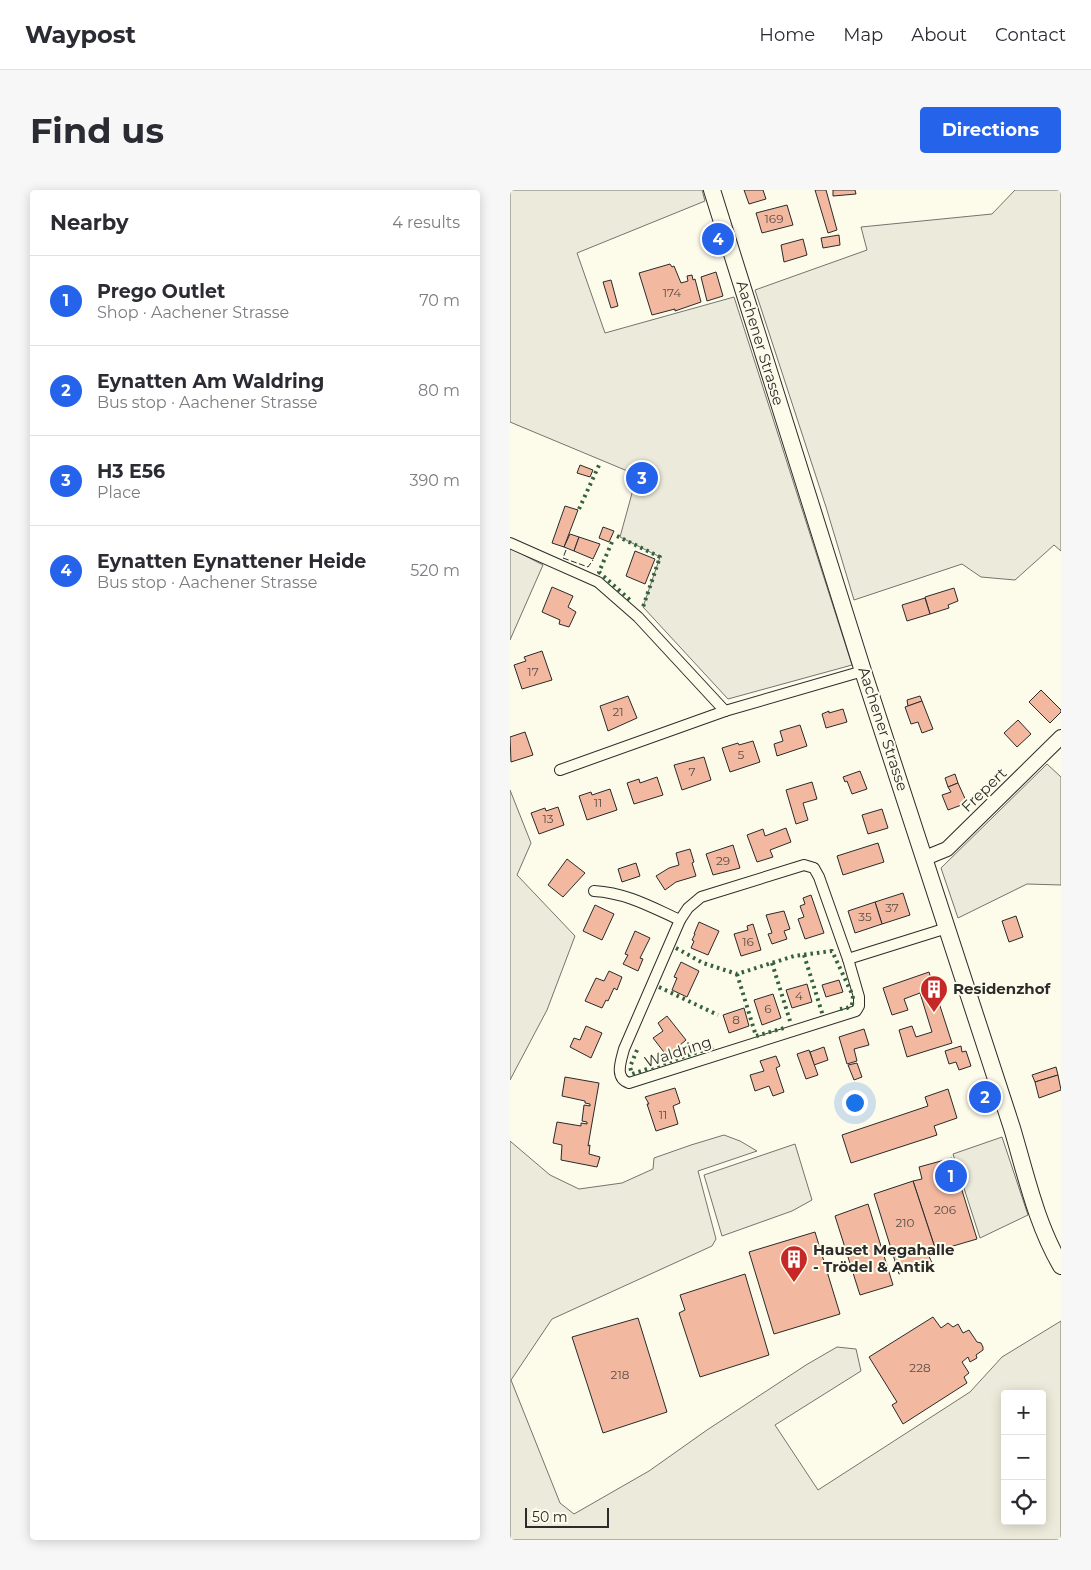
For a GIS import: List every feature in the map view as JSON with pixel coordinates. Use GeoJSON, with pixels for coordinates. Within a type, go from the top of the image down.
{"type":"FeatureCollection","features":[{"type":"Feature","properties":{"kind":"main road","name":"Aachener Strasse"},"geometry":{"type":"LineString","coordinates":[[712,190],[863,672],[1016,1141],[1033,1202],[1052,1250],[1061,1266]]}},
{"type":"Feature","properties":{"kind":"street"},"geometry":{"type":"LineString","coordinates":[[510,543],[598,582],[638,617],[725,710]]}},
{"type":"Feature","properties":{"kind":"street"},"geometry":{"type":"LineString","coordinates":[[560,770],[725,710],[863,672]]}},
{"type":"Feature","properties":{"kind":"street","name":"Frepert"},"geometry":{"type":"LineString","coordinates":[[925,858],[947,849],[1061,737]]}},
{"type":"Feature","properties":{"kind":"street","name":"Waldring"},"geometry":{"type":"LineString","coordinates":[[804,865],[814,868],[819,877],[848,959],[859,997],[859,1006],[856,1011],[629,1083],[624,1081],[621,1077],[620,1068],[624,1049],[680,920],[688,908],[701,896],[804,865]]}},
{"type":"Feature","properties":{"kind":"street"},"geometry":{"type":"LineString","coordinates":[[594,891],[612,892],[627,896],[680,920]]}},
{"type":"Feature","properties":{"kind":"street"},"geometry":{"type":"LineString","coordinates":[[848,959],[947,928]]}},
{"type":"Feature","properties":{"kind":"shaded area"},"geometry":{"type":"Polygon","coordinates":[[[510,190],[702,190],[705,201],[577,253],[605,333],[734,297],[852,665],[728,699],[643,607],[660,557],[620,537],[637,475],[510,422],[510,190]]]}},
{"type":"Feature","properties":{"kind":"shaded area"},"geometry":{"type":"Polygon","coordinates":[[[1015,190],[1061,190],[1061,551],[1054,545],[1015,580],[981,577],[962,564],[854,600],[826,507],[755,290],[867,250],[861,227],[992,214],[1015,190]]]}},
{"type":"Feature","properties":{"kind":"shaded area"},"geometry":{"type":"Polygon","coordinates":[[[510,548],[543,565],[510,640],[510,548]]]}},
{"type":"Feature","properties":{"kind":"shaded area"},"geometry":{"type":"Polygon","coordinates":[[[1047,764],[1061,777],[1061,885],[1027,884],[958,918],[941,868],[1047,764]]]}},
{"type":"Feature","properties":{"kind":"shaded area"},"geometry":{"type":"Polygon","coordinates":[[[510,790],[531,843],[517,875],[575,936],[547,1010],[510,1080],[510,790]]]}},
{"type":"Feature","properties":{"kind":"shaded area"},"geometry":{"type":"Polygon","coordinates":[[[724,1135],[740,1141],[757,1151],[698,1171],[716,1239],[712,1246],[552,1319],[511,1380],[560,1503],[574,1514],[649,1471],[707,1430],[806,1365],[837,1347],[856,1349],[861,1371],[775,1425],[818,1490],[970,1392],[1002,1357],[1061,1321],[1061,1540],[510,1540],[510,1141],[550,1175],[579,1189],[622,1183],[653,1169],[654,1158],[724,1135]]]}},
{"type":"Feature","properties":{"kind":"shaded area"},"geometry":{"type":"Polygon","coordinates":[[[1002,1137],[1028,1215],[980,1238],[953,1154],[1002,1137]]]}},
{"type":"Feature","properties":{"kind":"shaded area"},"geometry":{"type":"Polygon","coordinates":[[[795,1144],[812,1200],[792,1211],[722,1236],[704,1175],[795,1144]]]}},
{"type":"Feature","properties":{"kind":"building"},"geometry":{"type":"Polygon","coordinates":[[[744,190],[763,190],[766,199],[749,204],[744,190]]]}},
{"type":"Feature","properties":{"kind":"building"},"geometry":{"type":"Polygon","coordinates":[[[815,190],[826,190],[837,230],[828,233],[815,190]]]}},
{"type":"Feature","properties":{"kind":"building"},"geometry":{"type":"Polygon","coordinates":[[[833,190],[855,190],[856,194],[833,196],[833,190]]]}},
{"type":"Feature","properties":{"kind":"building"},"geometry":{"type":"Polygon","coordinates":[[[787,205],[793,225],[762,233],[756,213],[787,205]]]}},
{"type":"Feature","properties":{"kind":"building"},"geometry":{"type":"Polygon","coordinates":[[[839,235],[840,245],[823,248],[821,238],[839,235]]]}},
{"type":"Feature","properties":{"kind":"building"},"geometry":{"type":"Polygon","coordinates":[[[803,239],[807,255],[784,262],[781,245],[803,239]]]}},
{"type":"Feature","properties":{"kind":"building"},"geometry":{"type":"Polygon","coordinates":[[[670,264],[672,267],[674,266],[681,283],[688,281],[687,276],[692,275],[693,280],[695,279],[701,302],[675,311],[675,309],[652,315],[639,273],[670,264]]]}},
{"type":"Feature","properties":{"kind":"building"},"geometry":{"type":"Polygon","coordinates":[[[716,272],[723,296],[707,301],[701,277],[716,272]]]}},
{"type":"Feature","properties":{"kind":"building"},"geometry":{"type":"Polygon","coordinates":[[[611,280],[618,306],[611,308],[603,282],[611,280]]]}},
{"type":"Feature","properties":{"kind":"building"},"geometry":{"type":"Polygon","coordinates":[[[580,465],[593,470],[590,477],[577,473],[580,465]]]}},
{"type":"Feature","properties":{"kind":"building"},"geometry":{"type":"Polygon","coordinates":[[[565,506],[578,510],[564,547],[552,543],[565,506]]]}},
{"type":"Feature","properties":{"kind":"building"},"geometry":{"type":"Polygon","coordinates":[[[603,527],[614,531],[609,542],[599,538],[603,527]]]}},
{"type":"Feature","properties":{"kind":"building"},"geometry":{"type":"Polygon","coordinates":[[[570,534],[579,537],[574,551],[564,547],[570,534]]]}},
{"type":"Feature","properties":{"kind":"building"},"geometry":{"type":"Polygon","coordinates":[[[579,537],[600,544],[593,559],[574,551],[579,537]]]}},
{"type":"Feature","properties":{"kind":"building"},"geometry":{"type":"Polygon","coordinates":[[[635,551],[655,559],[645,584],[626,576],[635,551]]]}},
{"type":"Feature","properties":{"kind":"building"},"geometry":{"type":"Polygon","coordinates":[[[552,587],[573,596],[568,607],[576,612],[569,627],[559,624],[560,620],[542,612],[552,587]]]}},
{"type":"Feature","properties":{"kind":"building"},"geometry":{"type":"Polygon","coordinates":[[[954,588],[958,601],[948,605],[949,608],[930,614],[925,597],[954,588]]]}},
{"type":"Feature","properties":{"kind":"building"},"geometry":{"type":"Polygon","coordinates":[[[925,598],[930,614],[907,621],[902,605],[925,598]]]}},
{"type":"Feature","properties":{"kind":"building"},"geometry":{"type":"Polygon","coordinates":[[[542,651],[552,680],[522,689],[514,665],[526,661],[524,657],[542,651]]]}},
{"type":"Feature","properties":{"kind":"building"},"geometry":{"type":"Polygon","coordinates":[[[1041,690],[1061,710],[1050,723],[1029,702],[1041,690]]]}},
{"type":"Feature","properties":{"kind":"building"},"geometry":{"type":"Polygon","coordinates":[[[628,696],[637,718],[608,731],[600,706],[628,696]]]}},
{"type":"Feature","properties":{"kind":"building"},"geometry":{"type":"Polygon","coordinates":[[[920,696],[922,701],[908,706],[907,700],[920,696]]]}},
{"type":"Feature","properties":{"kind":"building"},"geometry":{"type":"Polygon","coordinates":[[[922,701],[933,729],[922,733],[918,722],[911,724],[905,707],[922,701]]]}},
{"type":"Feature","properties":{"kind":"building"},"geometry":{"type":"Polygon","coordinates":[[[843,709],[847,722],[826,728],[822,714],[843,709]]]}},
{"type":"Feature","properties":{"kind":"building"},"geometry":{"type":"Polygon","coordinates":[[[1018,720],[1031,734],[1017,747],[1004,733],[1018,720]]]}},
{"type":"Feature","properties":{"kind":"building"},"geometry":{"type":"Polygon","coordinates":[[[800,725],[807,746],[777,756],[774,744],[783,741],[780,731],[800,725]]]}},
{"type":"Feature","properties":{"kind":"building"},"geometry":{"type":"Polygon","coordinates":[[[525,732],[533,755],[511,762],[510,737],[525,732]]]}},
{"type":"Feature","properties":{"kind":"building"},"geometry":{"type":"Polygon","coordinates":[[[753,741],[760,762],[730,772],[722,748],[753,741]]]}},
{"type":"Feature","properties":{"kind":"building"},"geometry":{"type":"Polygon","coordinates":[[[704,757],[711,780],[682,790],[674,765],[704,757]]]}},
{"type":"Feature","properties":{"kind":"building"},"geometry":{"type":"Polygon","coordinates":[[[860,771],[867,789],[852,794],[847,781],[845,782],[843,777],[860,771]]]}},
{"type":"Feature","properties":{"kind":"building"},"geometry":{"type":"Polygon","coordinates":[[[955,774],[958,783],[948,787],[945,778],[955,774]]]}},
{"type":"Feature","properties":{"kind":"building"},"geometry":{"type":"Polygon","coordinates":[[[657,777],[663,795],[634,804],[627,783],[639,779],[640,783],[657,777]]]}},
{"type":"Feature","properties":{"kind":"building"},"geometry":{"type":"Polygon","coordinates":[[[812,782],[817,799],[803,803],[808,820],[796,824],[786,790],[812,782]]]}},
{"type":"Feature","properties":{"kind":"building"},"geometry":{"type":"Polygon","coordinates":[[[958,783],[967,803],[948,810],[942,795],[951,792],[948,787],[958,783]]]}},
{"type":"Feature","properties":{"kind":"building"},"geometry":{"type":"Polygon","coordinates":[[[610,789],[617,810],[587,820],[579,796],[591,792],[592,795],[610,789]]]}},
{"type":"Feature","properties":{"kind":"building"},"geometry":{"type":"Polygon","coordinates":[[[558,807],[564,825],[539,834],[531,813],[545,808],[546,811],[558,807]]]}},
{"type":"Feature","properties":{"kind":"building"},"geometry":{"type":"Polygon","coordinates":[[[882,809],[888,828],[868,834],[862,815],[882,809]]]}},
{"type":"Feature","properties":{"kind":"building"},"geometry":{"type":"Polygon","coordinates":[[[786,828],[791,842],[770,850],[773,857],[757,862],[747,835],[763,829],[765,836],[786,828]]]}},
{"type":"Feature","properties":{"kind":"building"},"geometry":{"type":"Polygon","coordinates":[[[878,843],[884,862],[843,875],[837,856],[878,843]]]}},
{"type":"Feature","properties":{"kind":"building"},"geometry":{"type":"Polygon","coordinates":[[[733,845],[740,868],[713,875],[706,854],[733,845]]]}},
{"type":"Feature","properties":{"kind":"building"},"geometry":{"type":"Polygon","coordinates":[[[690,849],[696,876],[676,882],[665,890],[656,876],[669,868],[679,865],[676,853],[690,849]]]}},
{"type":"Feature","properties":{"kind":"building"},"geometry":{"type":"Polygon","coordinates":[[[567,859],[585,873],[563,897],[548,885],[567,859]]]}},
{"type":"Feature","properties":{"kind":"building"},"geometry":{"type":"Polygon","coordinates":[[[636,863],[640,876],[622,882],[618,869],[636,863]]]}},
{"type":"Feature","properties":{"kind":"building"},"geometry":{"type":"Polygon","coordinates":[[[903,893],[910,915],[882,924],[875,902],[903,893]]]}},
{"type":"Feature","properties":{"kind":"building"},"geometry":{"type":"Polygon","coordinates":[[[811,895],[824,933],[805,939],[798,919],[804,917],[800,906],[805,904],[803,898],[811,895]]]}},
{"type":"Feature","properties":{"kind":"building"},"geometry":{"type":"Polygon","coordinates":[[[875,902],[882,924],[855,933],[848,911],[875,902]]]}},
{"type":"Feature","properties":{"kind":"building"},"geometry":{"type":"Polygon","coordinates":[[[595,905],[614,914],[602,940],[583,931],[595,905]]]}},
{"type":"Feature","properties":{"kind":"building"},"geometry":{"type":"Polygon","coordinates":[[[784,911],[790,929],[784,931],[787,939],[772,944],[768,934],[772,933],[766,915],[784,911]]]}},
{"type":"Feature","properties":{"kind":"building"},"geometry":{"type":"Polygon","coordinates":[[[1016,916],[1023,937],[1009,942],[1002,921],[1016,916]]]}},
{"type":"Feature","properties":{"kind":"building"},"geometry":{"type":"Polygon","coordinates":[[[699,922],[719,931],[708,955],[691,948],[699,922]]]}},
{"type":"Feature","properties":{"kind":"building"},"geometry":{"type":"Polygon","coordinates":[[[753,924],[761,950],[741,956],[734,934],[748,930],[747,926],[753,924]]]}},
{"type":"Feature","properties":{"kind":"building"},"geometry":{"type":"Polygon","coordinates":[[[635,931],[650,938],[640,958],[643,959],[638,971],[623,964],[628,955],[625,954],[635,931]]]}},
{"type":"Feature","properties":{"kind":"building"},"geometry":{"type":"Polygon","coordinates":[[[681,962],[699,971],[687,997],[672,990],[677,978],[674,977],[681,962]]]}},
{"type":"Feature","properties":{"kind":"building"},"geometry":{"type":"Polygon","coordinates":[[[609,971],[622,977],[617,990],[614,988],[608,1001],[606,1000],[602,1008],[585,1001],[596,978],[604,981],[609,971]]]}},
{"type":"Feature","properties":{"kind":"building","name":"Residenzhof"},"geometry":{"type":"Polygon","coordinates":[[[929,972],[952,1043],[907,1057],[899,1030],[912,1026],[916,1037],[932,1032],[920,993],[904,999],[908,1010],[892,1015],[883,988],[929,972]]]}},
{"type":"Feature","properties":{"kind":"building"},"geometry":{"type":"Polygon","coordinates":[[[839,980],[843,992],[826,997],[822,985],[839,980]]]}},
{"type":"Feature","properties":{"kind":"building"},"geometry":{"type":"Polygon","coordinates":[[[807,984],[812,1002],[792,1008],[786,990],[807,984]]]}},
{"type":"Feature","properties":{"kind":"building"},"geometry":{"type":"Polygon","coordinates":[[[773,994],[781,1018],[762,1025],[754,1000],[773,994]]]}},
{"type":"Feature","properties":{"kind":"building"},"geometry":{"type":"Polygon","coordinates":[[[744,1008],[749,1026],[729,1033],[723,1015],[744,1008]]]}},
{"type":"Feature","properties":{"kind":"building"},"geometry":{"type":"Polygon","coordinates":[[[667,1016],[686,1040],[667,1056],[653,1038],[663,1031],[658,1023],[667,1016]]]}},
{"type":"Feature","properties":{"kind":"building"},"geometry":{"type":"Polygon","coordinates":[[[586,1026],[602,1033],[591,1058],[570,1047],[574,1038],[580,1040],[586,1026]]]}},
{"type":"Feature","properties":{"kind":"building"},"geometry":{"type":"Polygon","coordinates":[[[864,1029],[869,1045],[854,1049],[857,1061],[847,1064],[839,1037],[864,1029]]]}},
{"type":"Feature","properties":{"kind":"building"},"geometry":{"type":"Polygon","coordinates":[[[961,1046],[962,1052],[966,1051],[971,1066],[959,1070],[956,1062],[949,1064],[945,1051],[961,1046]]]}},
{"type":"Feature","properties":{"kind":"building"},"geometry":{"type":"Polygon","coordinates":[[[824,1047],[828,1060],[814,1065],[810,1052],[824,1047]]]}},
{"type":"Feature","properties":{"kind":"building"},"geometry":{"type":"Polygon","coordinates":[[[809,1050],[818,1075],[806,1079],[797,1054],[809,1050]]]}},
{"type":"Feature","properties":{"kind":"building"},"geometry":{"type":"Polygon","coordinates":[[[776,1056],[780,1066],[776,1068],[784,1092],[773,1096],[769,1086],[755,1091],[750,1075],[764,1071],[760,1061],[776,1056]]]}},
{"type":"Feature","properties":{"kind":"building"},"geometry":{"type":"Polygon","coordinates":[[[857,1063],[862,1077],[854,1080],[848,1065],[857,1063]]]}},
{"type":"Feature","properties":{"kind":"building"},"geometry":{"type":"Polygon","coordinates":[[[1056,1067],[1058,1075],[1035,1082],[1032,1075],[1056,1067]]]}},
{"type":"Feature","properties":{"kind":"building"},"geometry":{"type":"Polygon","coordinates":[[[1058,1075],[1061,1090],[1039,1098],[1035,1082],[1058,1075]]]}},
{"type":"Feature","properties":{"kind":"building"},"geometry":{"type":"Polygon","coordinates":[[[565,1077],[599,1083],[588,1146],[590,1145],[589,1154],[600,1157],[597,1167],[561,1160],[562,1145],[553,1143],[557,1122],[581,1126],[581,1123],[587,1124],[587,1122],[582,1121],[584,1105],[590,1106],[590,1104],[585,1103],[585,1101],[562,1096],[565,1077]]]}},
{"type":"Feature","properties":{"kind":"building"},"geometry":{"type":"Polygon","coordinates":[[[675,1088],[680,1103],[673,1106],[678,1124],[656,1131],[647,1104],[649,1104],[645,1097],[675,1088]]]}},
{"type":"Feature","properties":{"kind":"building"},"geometry":{"type":"Polygon","coordinates":[[[948,1089],[957,1118],[934,1126],[937,1135],[851,1163],[842,1135],[928,1106],[925,1097],[948,1089]]]}},
{"type":"Feature","properties":{"kind":"building"},"geometry":{"type":"Polygon","coordinates":[[[952,1158],[977,1239],[936,1251],[913,1181],[922,1179],[919,1167],[952,1158]]]}},
{"type":"Feature","properties":{"kind":"building"},"geometry":{"type":"Polygon","coordinates":[[[913,1181],[936,1251],[928,1254],[932,1263],[899,1274],[874,1194],[913,1181]]]}},
{"type":"Feature","properties":{"kind":"building"},"geometry":{"type":"Polygon","coordinates":[[[868,1204],[893,1285],[860,1295],[835,1216],[868,1204]]]}},
{"type":"Feature","properties":{"kind":"building","name":"Hauset Megahalle - Trödel & Antik"},"geometry":{"type":"Polygon","coordinates":[[[815,1232],[840,1314],[774,1334],[749,1252],[815,1232]]]}},
{"type":"Feature","properties":{"kind":"building"},"geometry":{"type":"Polygon","coordinates":[[[745,1274],[769,1355],[700,1377],[679,1313],[685,1310],[680,1295],[745,1274]]]}},
{"type":"Feature","properties":{"kind":"building"},"geometry":{"type":"Polygon","coordinates":[[[933,1317],[941,1328],[948,1323],[953,1327],[958,1324],[963,1333],[969,1330],[977,1342],[981,1343],[983,1350],[976,1355],[977,1358],[970,1362],[968,1357],[962,1362],[969,1373],[964,1377],[967,1383],[903,1424],[892,1405],[897,1402],[869,1357],[933,1317]]]}},
{"type":"Feature","properties":{"kind":"building"},"geometry":{"type":"Polygon","coordinates":[[[638,1318],[667,1412],[603,1433],[572,1337],[638,1318]]]}},
{"type":"Feature","properties":{"kind":"hedge"},"geometry":{"type":"LineString","coordinates":[[579,509],[600,463]]}},
{"type":"Feature","properties":{"kind":"hedge"},"geometry":{"type":"LineString","coordinates":[[617,536],[660,557],[642,610]]}},
{"type":"Feature","properties":{"kind":"hedge"},"geometry":{"type":"LineString","coordinates":[[612,542],[599,572],[630,600]]}},
{"type":"Feature","properties":{"kind":"hedge"},"geometry":{"type":"LineString","coordinates":[[676,948],[703,963],[737,974],[794,956],[832,951],[853,996],[852,1005],[840,1009]]}},
{"type":"Feature","properties":{"kind":"hedge"},"geometry":{"type":"LineString","coordinates":[[804,955],[823,1016]]}},
{"type":"Feature","properties":{"kind":"hedge"},"geometry":{"type":"LineString","coordinates":[[772,963],[790,1021]]}},
{"type":"Feature","properties":{"kind":"hedge"},"geometry":{"type":"LineString","coordinates":[[737,974],[756,1036],[784,1028]]}},
{"type":"Feature","properties":{"kind":"hedge"},"geometry":{"type":"LineString","coordinates":[[659,987],[718,1015]]}},
{"type":"Feature","properties":{"kind":"hedge"},"geometry":{"type":"LineString","coordinates":[[637,1050],[630,1067],[632,1074],[713,1047]]}},
{"type":"Feature","properties":{"kind":"fence"},"geometry":{"type":"LineString","coordinates":[[566,550],[563,558],[588,567],[593,560]]}},
{"type":"Feature","properties":{"kind":"place","name":"Eynatten Eynattener Heide"},"geometry":{"type":"Point","coordinates":[718,239]}},
{"type":"Feature","properties":{"kind":"place","name":"H3 E56"},"geometry":{"type":"Point","coordinates":[642,478]}},
{"type":"Feature","properties":{"kind":"place","name":"Residenzhof"},"geometry":{"type":"Point","coordinates":[934,1013]}},
{"type":"Feature","properties":{"kind":"place","name":"Eynatten Am Waldring"},"geometry":{"type":"Point","coordinates":[985,1097]}},
{"type":"Feature","properties":{"kind":"place","name":"Prego Outlet"},"geometry":{"type":"Point","coordinates":[951,1176]}},
{"type":"Feature","properties":{"kind":"place","name":"Hauset Megahalle - Trödel & Antik"},"geometry":{"type":"Point","coordinates":[794,1283]}}]}
